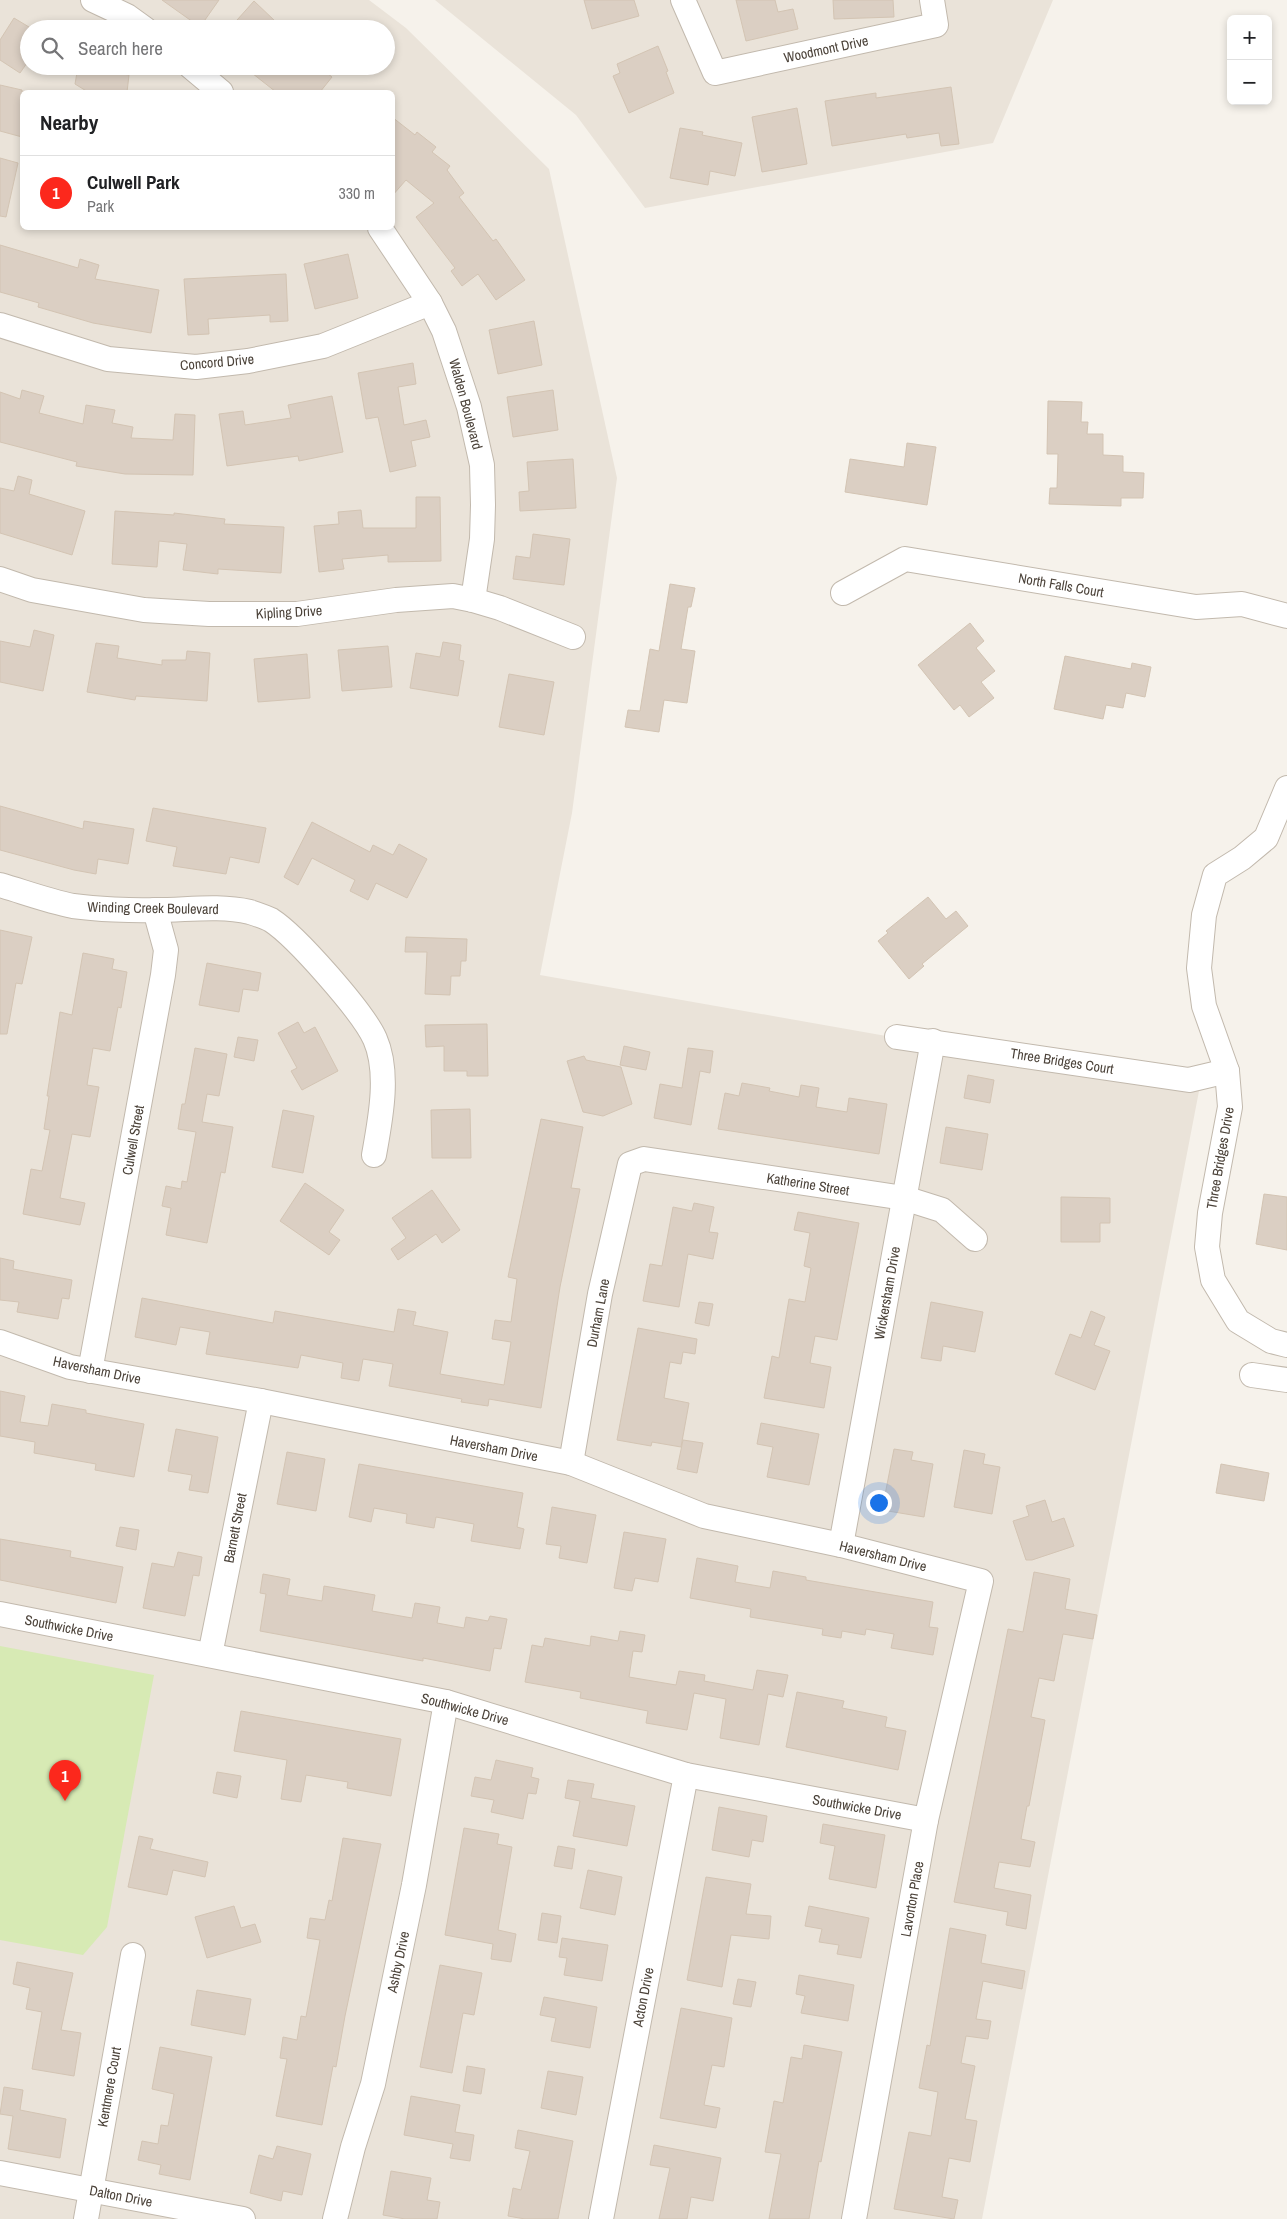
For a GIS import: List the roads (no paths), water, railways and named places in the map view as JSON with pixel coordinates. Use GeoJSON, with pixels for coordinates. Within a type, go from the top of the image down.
{"type":"FeatureCollection","features":[{"type":"Feature","properties":{"kind":"street"},"geometry":{"type":"LineString","coordinates":[[93,0],[133,20]]}},
{"type":"Feature","properties":{"kind":"street","name":"Woodmont Drive"},"geometry":{"type":"LineString","coordinates":[[683,0],[698,37],[716,73],[936,25],[932,0]]}},
{"type":"Feature","properties":{"kind":"street"},"geometry":{"type":"LineString","coordinates":[[200,75],[217,90]]}},
{"type":"Feature","properties":{"kind":"street","name":"Walden Boulevard"},"geometry":{"type":"LineString","coordinates":[[381,230],[430,303],[454,357],[469,407],[482,465],[482,539],[473,600]]}},
{"type":"Feature","properties":{"kind":"street","name":"Concord Drive"},"geometry":{"type":"LineString","coordinates":[[0,325],[108,359],[196,367],[248,361],[323,346],[430,303]]}},
{"type":"Feature","properties":{"kind":"street","name":"North Falls Court"},"geometry":{"type":"LineString","coordinates":[[843,593],[906,559],[1196,607],[1242,604],[1287,616]]}},
{"type":"Feature","properties":{"kind":"street","name":"Kipling Drive"},"geometry":{"type":"LineString","coordinates":[[0,579],[32,590],[144,610],[209,614],[297,614],[396,600],[453,596],[473,600],[573,637]]}},
{"type":"Feature","properties":{"kind":"street","name":"Three Bridges Drive"},"geometry":{"type":"LineString","coordinates":[[1287,788],[1266,838],[1242,858],[1215,875],[1204,915],[1198,968],[1204,1006],[1227,1071],[1230,1107],[1210,1213],[1207,1247],[1213,1280],[1238,1321],[1271,1341],[1287,1345]]}},
{"type":"Feature","properties":{"kind":"street","name":"Winding Creek Boulevard"},"geometry":{"type":"LineString","coordinates":[[0,885],[73,906],[155,910],[204,907],[250,912],[270,920],[290,936],[335,986],[356,1011],[375,1040],[381,1066],[382,1110],[374,1155]]}},
{"type":"Feature","properties":{"kind":"street","name":"Culwell Street"},"geometry":{"type":"LineString","coordinates":[[90,1371],[164,975],[166,950],[155,910]]}},
{"type":"Feature","properties":{"kind":"street","name":"Three Bridges Court"},"geometry":{"type":"LineString","coordinates":[[897,1037],[1189,1080],[1227,1071]]}},
{"type":"Feature","properties":{"kind":"street","name":"Wickersham Drive"},"geometry":{"type":"LineString","coordinates":[[841,1545],[933,1041]]}},
{"type":"Feature","properties":{"kind":"street","name":"Katherine Street"},"geometry":{"type":"LineString","coordinates":[[630,1164],[644,1159],[904,1198],[942,1210],[975,1238]]}},
{"type":"Feature","properties":{"kind":"street","name":"Durham Lane"},"geometry":{"type":"LineString","coordinates":[[571,1463],[600,1294],[630,1164]]}},
{"type":"Feature","properties":{"kind":"street","name":"Haversham Drive"},"geometry":{"type":"LineString","coordinates":[[0,1342],[70,1367],[260,1401],[571,1463],[704,1516],[841,1545],[981,1581]]}},
{"type":"Feature","properties":{"kind":"street"},"geometry":{"type":"LineString","coordinates":[[1252,1375],[1287,1380]]}},
{"type":"Feature","properties":{"kind":"street","name":"Barnett Street"},"geometry":{"type":"LineString","coordinates":[[210,1655],[260,1401]]}},
{"type":"Feature","properties":{"kind":"street","name":"Lavorton Place"},"geometry":{"type":"LineString","coordinates":[[854,2219],[926,1820],[981,1581]]}},
{"type":"Feature","properties":{"kind":"street","name":"Southwicke Drive"},"geometry":{"type":"LineString","coordinates":[[0,1614],[446,1702],[686,1775],[926,1820]]}},
{"type":"Feature","properties":{"kind":"street","name":"Ashby Drive"},"geometry":{"type":"LineString","coordinates":[[335,2219],[353,2147],[373,2084],[414,1885],[446,1702]]}},
{"type":"Feature","properties":{"kind":"street","name":"Acton Drive"},"geometry":{"type":"LineString","coordinates":[[601,2219],[686,1775]]}},
{"type":"Feature","properties":{"kind":"street","name":"Kentmere Court"},"geometry":{"type":"LineString","coordinates":[[86,2219],[133,1955]]}},
{"type":"Feature","properties":{"kind":"street","name":"Dalton Drive"},"geometry":{"type":"LineString","coordinates":[[0,2173],[243,2219]]}},
{"type":"Feature","properties":{"kind":"place","name":"Culwell Park"},"geometry":{"type":"Point","coordinates":[65,1801]}}]}
